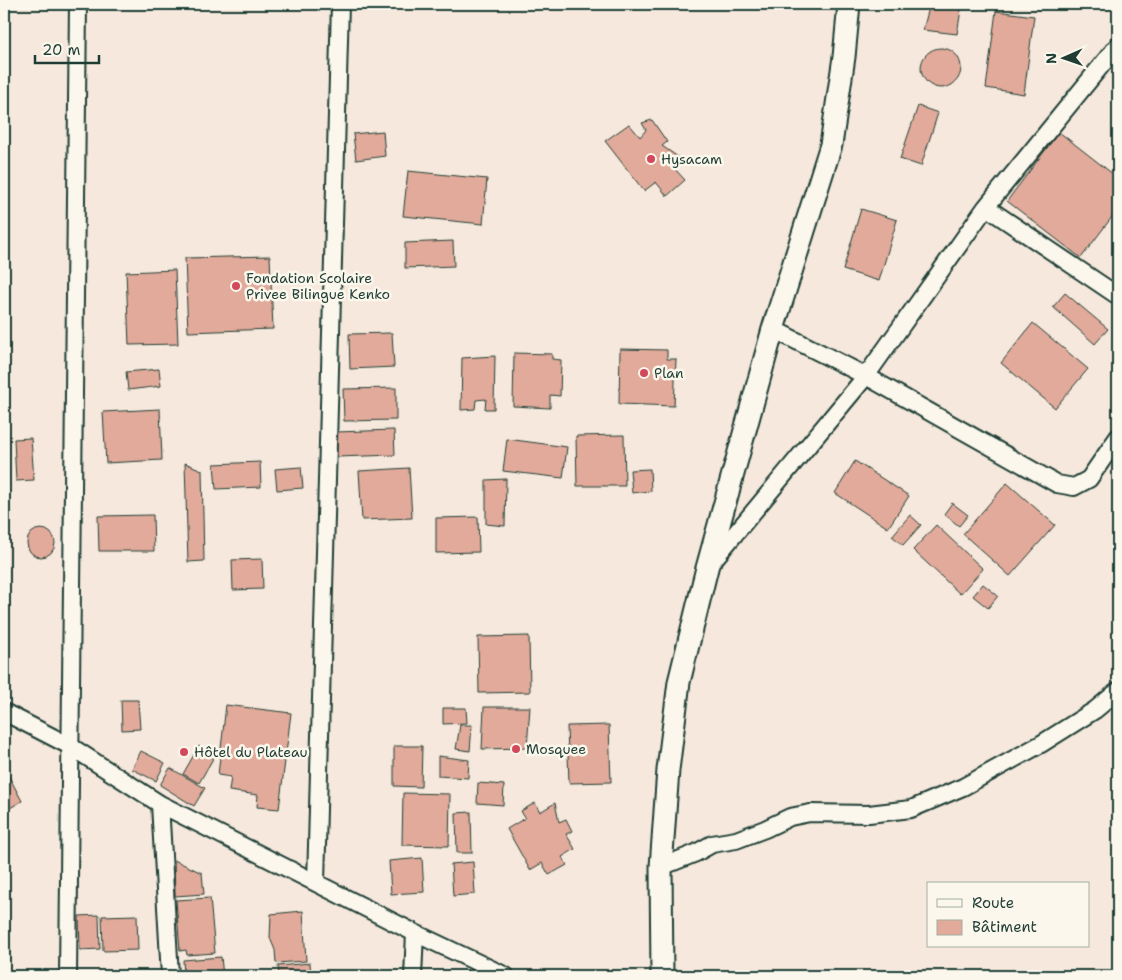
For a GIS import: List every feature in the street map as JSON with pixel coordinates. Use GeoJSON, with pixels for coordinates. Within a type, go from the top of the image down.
{"type":"FeatureCollection","features":[{"type":"Feature","properties":{"kind":"street"},"geometry":{"type":"LineString","coordinates":[[68,976],[78,4]]}},
{"type":"Feature","properties":{"kind":"street"},"geometry":{"type":"LineString","coordinates":[[316,882],[340,4]]}},
{"type":"Feature","properties":{"kind":"street"},"geometry":{"type":"LineString","coordinates":[[662,976],[661,867],[668,770],[679,682],[707,568],[772,329],[831,145],[844,57],[848,4]]}},
{"type":"Feature","properties":{"kind":"street"},"geometry":{"type":"LineString","coordinates":[[707,568],[866,376],[986,207],[1118,45]]}},
{"type":"Feature","properties":{"kind":"street"},"geometry":{"type":"LineString","coordinates":[[986,207],[1118,296]]}},
{"type":"Feature","properties":{"kind":"street"},"geometry":{"type":"LineString","coordinates":[[772,329],[866,376],[1058,484],[1074,487],[1089,479],[1118,437]]}},
{"type":"Feature","properties":{"kind":"street"},"geometry":{"type":"LineString","coordinates":[[661,867],[696,853],[712,844],[736,840],[790,817],[810,813],[869,814],[911,809],[963,787],[1042,744],[1095,710],[1118,692]]}},
{"type":"Feature","properties":{"kind":"street"},"geometry":{"type":"LineString","coordinates":[[4,712],[70,746],[160,804],[415,933],[506,976]]}},
{"type":"Feature","properties":{"kind":"street"},"geometry":{"type":"LineString","coordinates":[[160,804],[170,976]]}},
{"type":"Feature","properties":{"kind":"street"},"geometry":{"type":"LineString","coordinates":[[413,976],[415,933]]}},
{"type":"Feature","properties":{"kind":"building"},"geometry":{"type":"Polygon","coordinates":[[[930,4],[962,4],[957,34],[923,30],[930,4]]]}},
{"type":"Feature","properties":{"kind":"building"},"geometry":{"type":"Polygon","coordinates":[[[996,11],[1034,16],[1024,94],[986,88],[996,11]]]}},
{"type":"Feature","properties":{"kind":"building"},"geometry":{"type":"Polygon","coordinates":[[[941,48],[955,54],[961,68],[955,82],[941,88],[927,82],[921,68],[927,54],[941,48]]]}},
{"type":"Feature","properties":{"kind":"building"},"geometry":{"type":"Polygon","coordinates":[[[918,106],[938,113],[921,166],[900,159],[918,106]]]}},
{"type":"Feature","properties":{"kind":"building","name":"Hysacam"},"geometry":{"type":"Polygon","coordinates":[[[652,120],[667,142],[662,146],[684,161],[673,167],[685,180],[667,196],[656,182],[644,191],[605,141],[629,124],[640,137],[646,130],[642,123],[652,120]]]}},
{"type":"Feature","properties":{"kind":"building"},"geometry":{"type":"Polygon","coordinates":[[[383,131],[385,156],[356,160],[353,134],[383,131]]]}},
{"type":"Feature","properties":{"kind":"building"},"geometry":{"type":"Polygon","coordinates":[[[1059,132],[1118,178],[1118,209],[1081,258],[1007,201],[1059,132]]]}},
{"type":"Feature","properties":{"kind":"building"},"geometry":{"type":"Polygon","coordinates":[[[4,154],[6,206],[4,207],[4,154]]]}},
{"type":"Feature","properties":{"kind":"building"},"geometry":{"type":"Polygon","coordinates":[[[408,171],[487,179],[483,224],[403,216],[408,171]]]}},
{"type":"Feature","properties":{"kind":"building"},"geometry":{"type":"Polygon","coordinates":[[[861,209],[897,220],[879,281],[843,270],[861,209]]]}},
{"type":"Feature","properties":{"kind":"building"},"geometry":{"type":"Polygon","coordinates":[[[453,241],[454,266],[405,268],[405,243],[453,241]]]}},
{"type":"Feature","properties":{"kind":"building"},"geometry":{"type":"Polygon","coordinates":[[[270,256],[273,329],[188,332],[185,258],[270,256]]]}},
{"type":"Feature","properties":{"kind":"building"},"geometry":{"type":"Polygon","coordinates":[[[175,270],[178,344],[129,345],[126,272],[175,270]]]}},
{"type":"Feature","properties":{"kind":"building"},"geometry":{"type":"Polygon","coordinates":[[[1065,293],[1108,329],[1095,344],[1053,307],[1065,293]]]}},
{"type":"Feature","properties":{"kind":"building"},"geometry":{"type":"Polygon","coordinates":[[[1033,323],[1088,369],[1055,408],[1001,363],[1033,323]]]}},
{"type":"Feature","properties":{"kind":"building"},"geometry":{"type":"Polygon","coordinates":[[[392,333],[394,367],[350,369],[349,334],[392,333]]]}},
{"type":"Feature","properties":{"kind":"building"},"geometry":{"type":"Polygon","coordinates":[[[620,349],[667,350],[667,359],[676,359],[674,406],[619,404],[620,349]]]}},
{"type":"Feature","properties":{"kind":"building"},"geometry":{"type":"Polygon","coordinates":[[[514,353],[552,354],[552,359],[561,360],[560,396],[550,395],[550,408],[513,406],[514,353]]]}},
{"type":"Feature","properties":{"kind":"building"},"geometry":{"type":"Polygon","coordinates":[[[495,356],[494,409],[485,409],[486,399],[476,400],[475,409],[461,410],[462,358],[495,356]]]}},
{"type":"Feature","properties":{"kind":"building"},"geometry":{"type":"Polygon","coordinates":[[[159,369],[161,386],[128,390],[126,372],[159,369]]]}},
{"type":"Feature","properties":{"kind":"building"},"geometry":{"type":"Polygon","coordinates":[[[396,388],[396,420],[344,421],[343,389],[396,388]]]}},
{"type":"Feature","properties":{"kind":"building"},"geometry":{"type":"Polygon","coordinates":[[[160,409],[162,460],[106,463],[103,412],[160,409]]]}},
{"type":"Feature","properties":{"kind":"building"},"geometry":{"type":"Polygon","coordinates":[[[394,430],[395,455],[337,457],[336,432],[394,430]]]}},
{"type":"Feature","properties":{"kind":"building"},"geometry":{"type":"Polygon","coordinates":[[[4,432],[8,432],[8,480],[4,480],[4,432]]]}},
{"type":"Feature","properties":{"kind":"building"},"geometry":{"type":"Polygon","coordinates":[[[624,435],[625,486],[577,486],[576,436],[624,435]]]}},
{"type":"Feature","properties":{"kind":"building"},"geometry":{"type":"Polygon","coordinates":[[[31,438],[34,480],[16,481],[14,439],[31,438]]]}},
{"type":"Feature","properties":{"kind":"building"},"geometry":{"type":"Polygon","coordinates":[[[507,439],[567,447],[563,478],[503,471],[507,439]]]}},
{"type":"Feature","properties":{"kind":"building"},"geometry":{"type":"Polygon","coordinates":[[[855,461],[909,496],[888,528],[835,493],[855,461]]]}},
{"type":"Feature","properties":{"kind":"building"},"geometry":{"type":"Polygon","coordinates":[[[260,462],[261,487],[216,489],[214,464],[260,462]]]}},
{"type":"Feature","properties":{"kind":"building"},"geometry":{"type":"Polygon","coordinates":[[[185,463],[202,470],[204,561],[188,562],[185,463]]]}},
{"type":"Feature","properties":{"kind":"building"},"geometry":{"type":"Polygon","coordinates":[[[301,467],[303,488],[277,490],[275,469],[301,467]]]}},
{"type":"Feature","properties":{"kind":"building"},"geometry":{"type":"Polygon","coordinates":[[[409,468],[412,518],[362,520],[359,471],[409,468]]]}},
{"type":"Feature","properties":{"kind":"building"},"geometry":{"type":"Polygon","coordinates":[[[650,469],[651,491],[632,493],[630,470],[650,469]]]}},
{"type":"Feature","properties":{"kind":"building"},"geometry":{"type":"Polygon","coordinates":[[[506,479],[505,526],[486,524],[486,480],[506,479]]]}},
{"type":"Feature","properties":{"kind":"building"},"geometry":{"type":"Polygon","coordinates":[[[1007,483],[1055,525],[1010,576],[963,534],[1007,483]]]}},
{"type":"Feature","properties":{"kind":"building"},"geometry":{"type":"Polygon","coordinates":[[[952,503],[968,515],[959,526],[944,514],[952,503]]]}},
{"type":"Feature","properties":{"kind":"building"},"geometry":{"type":"Polygon","coordinates":[[[153,515],[154,551],[99,551],[98,516],[153,515]]]}},
{"type":"Feature","properties":{"kind":"building"},"geometry":{"type":"Polygon","coordinates":[[[910,515],[921,525],[903,545],[892,536],[910,515]]]}},
{"type":"Feature","properties":{"kind":"building"},"geometry":{"type":"Polygon","coordinates":[[[478,517],[479,552],[436,553],[436,518],[478,517]]]}},
{"type":"Feature","properties":{"kind":"building"},"geometry":{"type":"Polygon","coordinates":[[[936,525],[983,569],[960,594],[913,550],[936,525]]]}},
{"type":"Feature","properties":{"kind":"building"},"geometry":{"type":"Polygon","coordinates":[[[41,529],[51,533],[55,543],[51,553],[41,557],[31,553],[27,543],[31,533],[41,529]]]}},
{"type":"Feature","properties":{"kind":"building"},"geometry":{"type":"Polygon","coordinates":[[[262,559],[263,589],[233,590],[232,560],[262,559]]]}},
{"type":"Feature","properties":{"kind":"building"},"geometry":{"type":"Polygon","coordinates":[[[983,584],[998,596],[988,608],[973,596],[983,584]]]}},
{"type":"Feature","properties":{"kind":"building"},"geometry":{"type":"Polygon","coordinates":[[[529,636],[530,692],[479,693],[478,637],[529,636]]]}},
{"type":"Feature","properties":{"kind":"building"},"geometry":{"type":"Polygon","coordinates":[[[121,700],[138,700],[140,729],[122,730],[121,700]]]}},
{"type":"Feature","properties":{"kind":"building"},"geometry":{"type":"Polygon","coordinates":[[[226,705],[291,713],[279,809],[257,807],[258,795],[229,791],[231,777],[218,775],[226,705]]]}},
{"type":"Feature","properties":{"kind":"building"},"geometry":{"type":"Polygon","coordinates":[[[484,707],[530,707],[527,748],[482,749],[484,707]]]}},
{"type":"Feature","properties":{"kind":"building"},"geometry":{"type":"Polygon","coordinates":[[[443,708],[466,708],[467,723],[443,724],[443,708]]]}},
{"type":"Feature","properties":{"kind":"building"},"geometry":{"type":"Polygon","coordinates":[[[460,725],[472,725],[470,751],[456,749],[460,725]]]}},
{"type":"Feature","properties":{"kind":"building"},"geometry":{"type":"Polygon","coordinates":[[[609,725],[611,782],[569,783],[567,726],[609,725]]]}},
{"type":"Feature","properties":{"kind":"building"},"geometry":{"type":"Polygon","coordinates":[[[199,746],[215,755],[199,783],[183,774],[199,746]]]}},
{"type":"Feature","properties":{"kind":"building"},"geometry":{"type":"Polygon","coordinates":[[[394,746],[422,746],[421,787],[394,786],[394,746]]]}},
{"type":"Feature","properties":{"kind":"building"},"geometry":{"type":"Polygon","coordinates":[[[141,751],[165,763],[156,781],[132,769],[141,751]]]}},
{"type":"Feature","properties":{"kind":"building"},"geometry":{"type":"Polygon","coordinates":[[[438,756],[469,760],[468,778],[438,776],[438,756]]]}},
{"type":"Feature","properties":{"kind":"building"},"geometry":{"type":"Polygon","coordinates":[[[170,768],[205,788],[194,806],[160,785],[170,768]]]}},
{"type":"Feature","properties":{"kind":"building"},"geometry":{"type":"Polygon","coordinates":[[[5,769],[22,801],[10,808],[4,797],[5,769]]]}},
{"type":"Feature","properties":{"kind":"building"},"geometry":{"type":"Polygon","coordinates":[[[478,783],[504,785],[503,805],[477,803],[478,783]]]}},
{"type":"Feature","properties":{"kind":"building"},"geometry":{"type":"Polygon","coordinates":[[[403,793],[450,794],[449,846],[402,845],[403,793]]]}},
{"type":"Feature","properties":{"kind":"building"},"geometry":{"type":"Polygon","coordinates":[[[535,803],[540,812],[555,803],[559,822],[566,819],[572,831],[566,834],[575,849],[562,857],[567,865],[549,875],[542,863],[530,870],[507,829],[525,818],[521,811],[535,803]]]}},
{"type":"Feature","properties":{"kind":"building"},"geometry":{"type":"Polygon","coordinates":[[[471,812],[472,853],[457,853],[456,813],[471,812]]]}},
{"type":"Feature","properties":{"kind":"building"},"geometry":{"type":"Polygon","coordinates":[[[422,858],[424,892],[391,894],[389,861],[422,858]]]}},
{"type":"Feature","properties":{"kind":"building"},"geometry":{"type":"Polygon","coordinates":[[[174,860],[202,873],[204,894],[175,896],[174,860]]]}},
{"type":"Feature","properties":{"kind":"building"},"geometry":{"type":"Polygon","coordinates":[[[473,862],[475,894],[453,896],[451,864],[473,862]]]}},
{"type":"Feature","properties":{"kind":"building"},"geometry":{"type":"Polygon","coordinates":[[[210,898],[215,953],[187,955],[186,950],[180,951],[176,900],[210,898]]]}},
{"type":"Feature","properties":{"kind":"building"},"geometry":{"type":"Polygon","coordinates":[[[303,911],[306,961],[276,963],[275,950],[270,938],[271,914],[303,911]]]}},
{"type":"Feature","properties":{"kind":"building"},"geometry":{"type":"Polygon","coordinates":[[[99,915],[100,949],[80,950],[79,916],[99,915]]]}},
{"type":"Feature","properties":{"kind":"building"},"geometry":{"type":"Polygon","coordinates":[[[137,915],[138,950],[103,951],[102,916],[137,915]]]}},
{"type":"Feature","properties":{"kind":"building"},"geometry":{"type":"Polygon","coordinates":[[[221,957],[223,976],[184,976],[183,960],[221,957]]]}},
{"type":"Feature","properties":{"kind":"building"},"geometry":{"type":"Polygon","coordinates":[[[310,963],[311,976],[279,976],[278,966],[310,963]]]}},
{"type":"Feature","properties":{"kind":"place","name":"Hysacam"},"geometry":{"type":"Point","coordinates":[651,159]}},
{"type":"Feature","properties":{"kind":"place","name":"Fondation Scolaire Privee Bilingue Kenko"},"geometry":{"type":"Point","coordinates":[236,286]}},
{"type":"Feature","properties":{"kind":"place","name":"Plan"},"geometry":{"type":"Point","coordinates":[644,373]}},
{"type":"Feature","properties":{"kind":"place","name":"Mosquee"},"geometry":{"type":"Point","coordinates":[516,749]}},
{"type":"Feature","properties":{"kind":"place","name":"Hôtel du Plateau"},"geometry":{"type":"Point","coordinates":[184,752]}}]}
